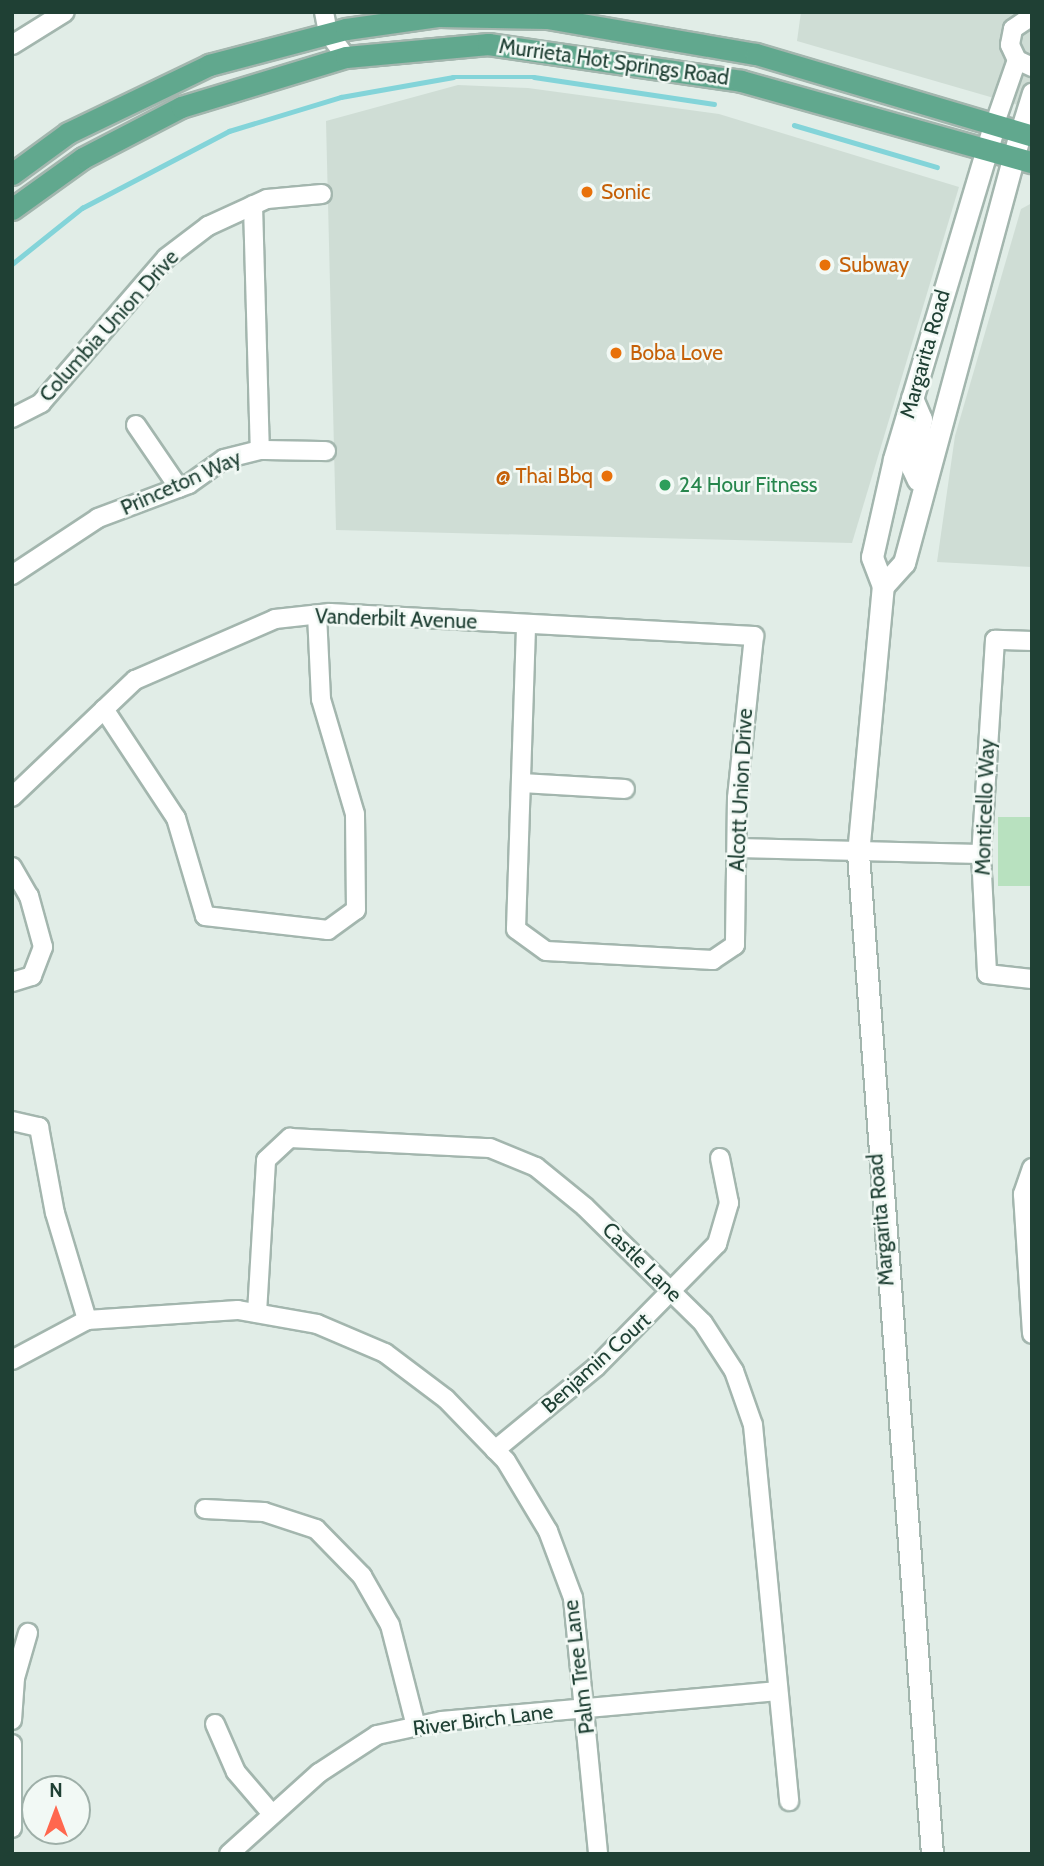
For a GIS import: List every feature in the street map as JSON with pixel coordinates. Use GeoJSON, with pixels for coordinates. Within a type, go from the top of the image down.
{"type":"FeatureCollection","features":[{"type":"Feature","properties":{"kind":"main road","name":"Murrieta Hot Springs Road"},"geometry":{"type":"LineString","coordinates":[[12,174],[68,133],[151,88],[209,65],[335,22],[439,16],[577,23],[756,54],[1026,134]]}},
{"type":"Feature","properties":{"kind":"main road","name":"Murrieta Hot Springs Road"},"geometry":{"type":"LineString","coordinates":[[12,209],[83,158],[181,107],[346,57],[488,44],[555,50],[797,93],[1023,160]]}},
{"type":"Feature","properties":{"kind":"main road","name":"Margarita Road"},"geometry":{"type":"LineString","coordinates":[[932,1854],[866,1023],[859,853],[883,586],[872,557],[912,398],[995,123]]}},
{"type":"Feature","properties":{"kind":"main road","name":"Margarita Road"},"geometry":{"type":"LineString","coordinates":[[883,586],[904,563],[921,485],[1023,160],[1026,134]]}},
{"type":"Feature","properties":{"kind":"main road"},"geometry":{"type":"LineString","coordinates":[[912,398],[921,419],[912,467],[921,485]]}},
{"type":"Feature","properties":{"kind":"street"},"geometry":{"type":"LineString","coordinates":[[12,45],[45,17],[65,12]]}},
{"type":"Feature","properties":{"kind":"street"},"geometry":{"type":"LineString","coordinates":[[995,123],[1025,64],[1010,37],[1018,23],[1032,16]]}},
{"type":"Feature","properties":{"kind":"street"},"geometry":{"type":"LineString","coordinates":[[335,22],[346,57]]}},
{"type":"Feature","properties":{"kind":"street"},"geometry":{"type":"LineString","coordinates":[[1026,134],[1032,93]]}},
{"type":"Feature","properties":{"kind":"street","name":"Columbia Union Drive"},"geometry":{"type":"LineString","coordinates":[[12,418],[41,403],[166,258],[208,226],[253,205],[322,194]]}},
{"type":"Feature","properties":{"kind":"street"},"geometry":{"type":"LineString","coordinates":[[253,205],[260,450]]}},
{"type":"Feature","properties":{"kind":"street"},"geometry":{"type":"LineString","coordinates":[[136,425],[179,488]]}},
{"type":"Feature","properties":{"kind":"street","name":"Princeton Way"},"geometry":{"type":"LineString","coordinates":[[12,575],[97,518],[179,488],[224,459],[260,450],[326,452]]}},
{"type":"Feature","properties":{"kind":"street"},"geometry":{"type":"LineString","coordinates":[[104,709],[176,818],[205,916],[328,930],[356,910],[355,814],[321,699],[317,615]]}},
{"type":"Feature","properties":{"kind":"street","name":"Vanderbilt Avenue"},"geometry":{"type":"LineString","coordinates":[[12,797],[135,680],[194,652],[275,620],[317,615],[754,636]]}},
{"type":"Feature","properties":{"kind":"street"},"geometry":{"type":"LineString","coordinates":[[526,625],[522,783],[625,789]]}},
{"type":"Feature","properties":{"kind":"street","name":"Alcott Union Drive"},"geometry":{"type":"LineString","coordinates":[[522,783],[516,929],[546,951],[713,960],[735,945],[737,848],[754,636]]}},
{"type":"Feature","properties":{"kind":"street","name":"Monticello Way"},"geometry":{"type":"LineString","coordinates":[[1032,641],[995,640],[981,854],[987,974],[1032,979]]}},
{"type":"Feature","properties":{"kind":"street"},"geometry":{"type":"LineString","coordinates":[[737,848],[981,854]]}},
{"type":"Feature","properties":{"kind":"street"},"geometry":{"type":"LineString","coordinates":[[12,867],[29,896],[43,947],[33,976],[12,982]]}},
{"type":"Feature","properties":{"kind":"street"},"geometry":{"type":"LineString","coordinates":[[12,1121],[39,1127],[55,1213],[87,1320]]}},
{"type":"Feature","properties":{"kind":"street","name":"Castle Lane"},"geometry":{"type":"LineString","coordinates":[[257,1313],[266,1160],[290,1138],[490,1148],[536,1167],[673,1293],[734,1371],[753,1424],[789,1801]]}},
{"type":"Feature","properties":{"kind":"street","name":"Benjamin Court"},"geometry":{"type":"LineString","coordinates":[[495,1450],[673,1293],[717,1244],[729,1203],[720,1158]]}},
{"type":"Feature","properties":{"kind":"street"},"geometry":{"type":"LineString","coordinates":[[1032,1168],[1023,1194],[1032,1334]]}},
{"type":"Feature","properties":{"kind":"street","name":"Palm Tree Lane"},"geometry":{"type":"LineString","coordinates":[[12,1360],[87,1320],[163,1311],[257,1313],[317,1324],[385,1353],[446,1399],[495,1450],[548,1531],[573,1598],[598,1854]]}},
{"type":"Feature","properties":{"kind":"street"},"geometry":{"type":"LineString","coordinates":[[205,1509],[264,1512],[316,1529],[362,1576],[390,1625],[416,1726]]}},
{"type":"Feature","properties":{"kind":"street"},"geometry":{"type":"LineString","coordinates":[[12,1720],[15,1678],[28,1633]]}},
{"type":"Feature","properties":{"kind":"street","name":"River Birch Lane"},"geometry":{"type":"LineString","coordinates":[[229,1854],[272,1814],[377,1735],[416,1726],[778,1691]]}},
{"type":"Feature","properties":{"kind":"street"},"geometry":{"type":"LineString","coordinates":[[215,1724],[236,1772],[272,1814]]}},
{"type":"Feature","properties":{"kind":"street"},"geometry":{"type":"LineString","coordinates":[[12,1744],[12,1828]]}},
{"type":"Feature","properties":{"kind":"shaded area"},"geometry":{"type":"Polygon","coordinates":[[[801,12],[1032,12],[1032,109],[797,41],[801,12]]]}},
{"type":"Feature","properties":{"kind":"shaded area"},"geometry":{"type":"Polygon","coordinates":[[[458,85],[528,88],[719,114],[959,187],[852,543],[336,530],[326,121],[458,85]]]}},
{"type":"Feature","properties":{"kind":"shaded area"},"geometry":{"type":"Polygon","coordinates":[[[1032,203],[1032,567],[937,562],[955,436],[1021,209],[1032,203]]]}},
{"type":"Feature","properties":{"kind":"green space"},"geometry":{"type":"Polygon","coordinates":[[[998,817],[1032,817],[1032,886],[998,886],[998,817]]]}},
{"type":"Feature","properties":{"kind":"waterway"},"geometry":{"type":"LineString","coordinates":[[12,264],[82,208],[229,131],[341,97],[453,77],[534,77],[714,104]]}},
{"type":"Feature","properties":{"kind":"waterway"},"geometry":{"type":"LineString","coordinates":[[794,125],[937,167]]}},
{"type":"Feature","properties":{"kind":"place","name":"Sonic"},"geometry":{"type":"Point","coordinates":[587,192]}},
{"type":"Feature","properties":{"kind":"place","name":"Subway"},"geometry":{"type":"Point","coordinates":[825,265]}},
{"type":"Feature","properties":{"kind":"place","name":"Boba Love"},"geometry":{"type":"Point","coordinates":[616,353]}},
{"type":"Feature","properties":{"kind":"place","name":"@ Thai Bbq"},"geometry":{"type":"Point","coordinates":[607,476]}},
{"type":"Feature","properties":{"kind":"place","name":"24 Hour Fitness"},"geometry":{"type":"Point","coordinates":[665,485]}}]}
